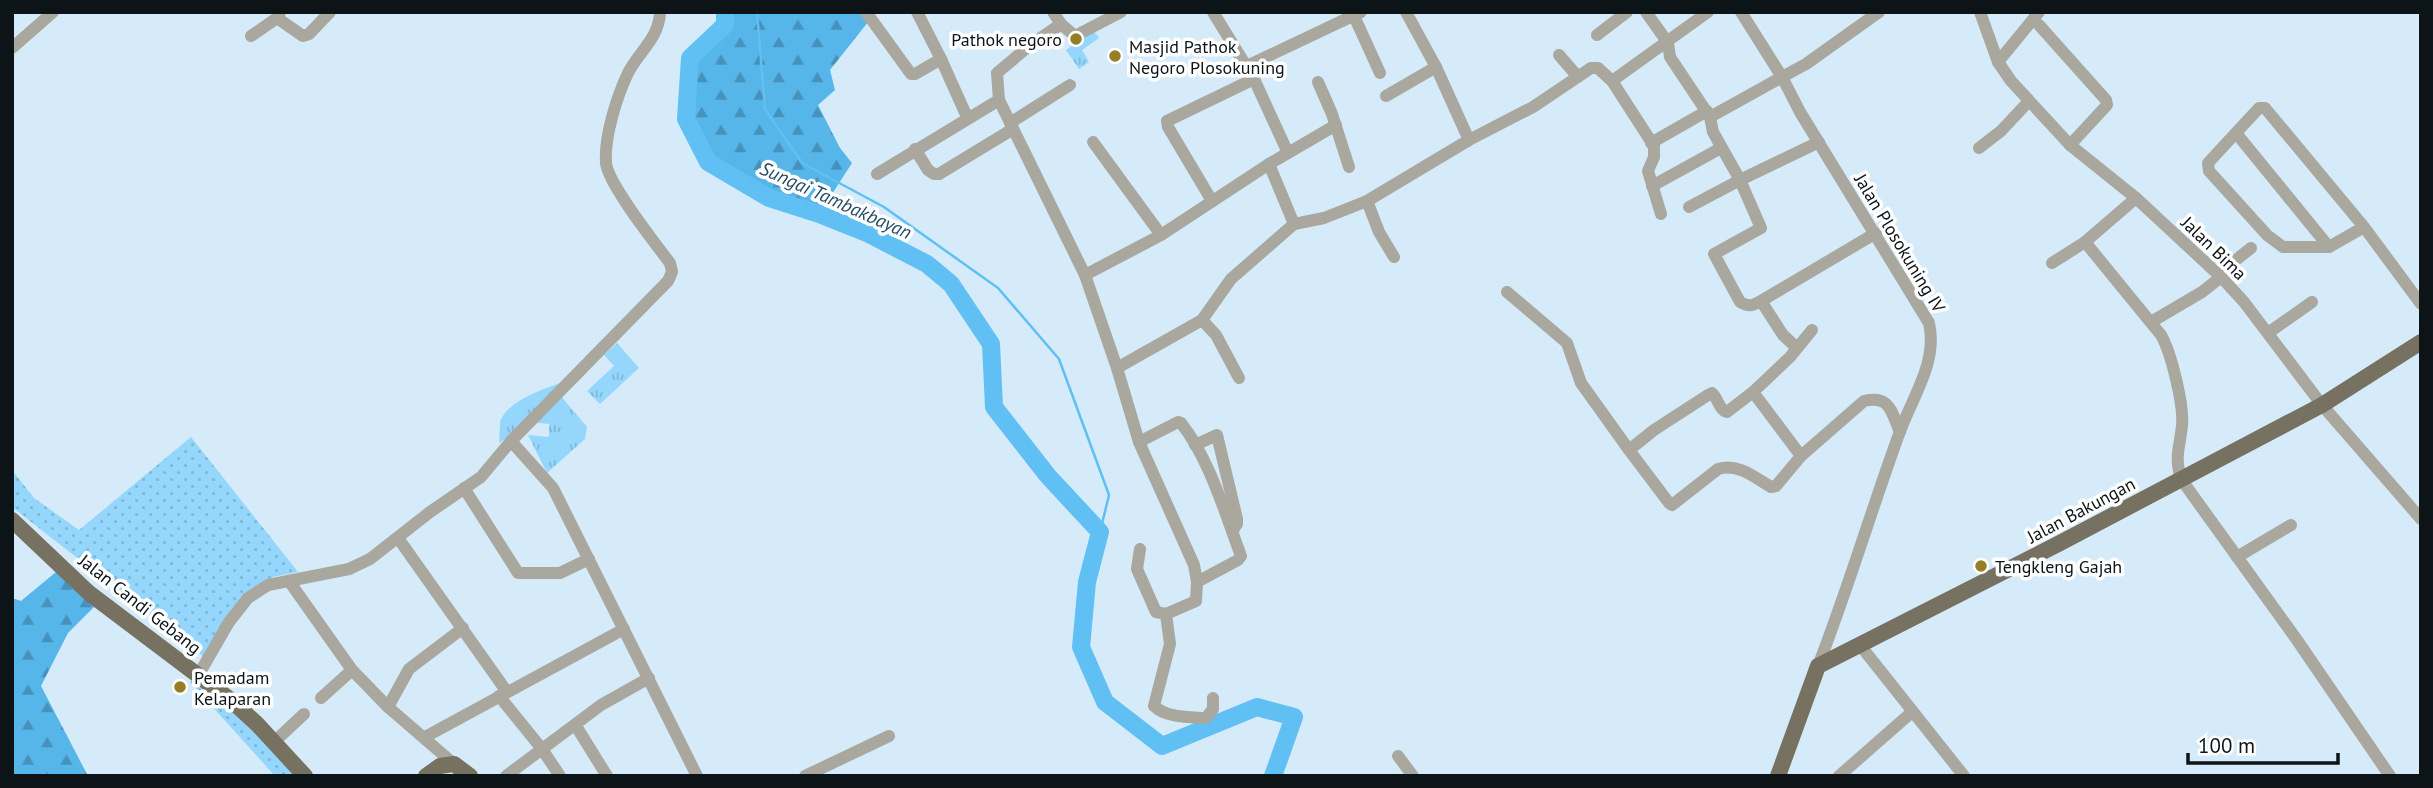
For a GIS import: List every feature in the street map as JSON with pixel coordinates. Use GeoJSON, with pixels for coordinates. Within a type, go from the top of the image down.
{"type":"FeatureCollection","features":[{"type":"Feature","properties":{"kind":"main road","name":"Jalan Bakungan"},"geometry":{"type":"LineString","coordinates":[[1818,666],[2322,405],[2421,342]]}},
{"type":"Feature","properties":{"kind":"main road","name":"Jalan Candi Gebang"},"geometry":{"type":"LineString","coordinates":[[12,520],[89,593],[232,701],[305,776]]}},
{"type":"Feature","properties":{"kind":"main road"},"geometry":{"type":"LineString","coordinates":[[1778,776],[1818,666]]}},
{"type":"Feature","properties":{"kind":"main road"},"geometry":{"type":"LineString","coordinates":[[426,776],[440,766],[454,764],[470,776]]}},
{"type":"Feature","properties":{"kind":"street"},"geometry":{"type":"LineString","coordinates":[[12,48],[53,12]]}},
{"type":"Feature","properties":{"kind":"street"},"geometry":{"type":"LineString","coordinates":[[251,36],[279,15],[303,36],[307,36],[330,12]]}},
{"type":"Feature","properties":{"kind":"street"},"geometry":{"type":"LineString","coordinates":[[199,674],[229,622],[248,598],[268,585],[349,569],[370,559],[481,477],[511,441],[668,281],[672,272],[670,263],[619,192],[606,164],[611,121],[629,72],[648,47],[659,26],[660,12]]}},
{"type":"Feature","properties":{"kind":"street"},"geometry":{"type":"LineString","coordinates":[[866,12],[911,74],[941,60]]}},
{"type":"Feature","properties":{"kind":"street"},"geometry":{"type":"LineString","coordinates":[[917,12],[967,117]]}},
{"type":"Feature","properties":{"kind":"street"},"geometry":{"type":"LineString","coordinates":[[1053,12],[1061,24],[1075,36],[1121,12]]}},
{"type":"Feature","properties":{"kind":"street"},"geometry":{"type":"LineString","coordinates":[[1213,12],[1254,79],[1288,153]]}},
{"type":"Feature","properties":{"kind":"street"},"geometry":{"type":"LineString","coordinates":[[1406,12],[1436,67],[1469,140]]}},
{"type":"Feature","properties":{"kind":"street"},"geometry":{"type":"LineString","coordinates":[[1597,35],[1627,12]]}},
{"type":"Feature","properties":{"kind":"street"},"geometry":{"type":"LineString","coordinates":[[1646,12],[1668,43],[1670,57],[1708,114],[1713,132],[1740,180],[1761,228],[1714,254],[1740,302],[1752,306],[1761,302],[1875,233]]}},
{"type":"Feature","properties":{"kind":"street"},"geometry":{"type":"LineString","coordinates":[[1612,81],[1708,12]]}},
{"type":"Feature","properties":{"kind":"street","name":"Jalan Plosokuning IV"},"geometry":{"type":"LineString","coordinates":[[1741,12],[1929,323],[1933,340],[1924,378],[1900,432],[1818,666]]}},
{"type":"Feature","properties":{"kind":"street"},"geometry":{"type":"LineString","coordinates":[[1651,143],[1806,64],[1880,12]]}},
{"type":"Feature","properties":{"kind":"street","name":"Jalan Bima"},"geometry":{"type":"LineString","coordinates":[[1980,12],[1998,62],[2029,101],[2070,145],[2136,198],[2219,275],[2244,302],[2322,405],[2421,519]]}},
{"type":"Feature","properties":{"kind":"street"},"geometry":{"type":"LineString","coordinates":[[1247,66],[1358,14],[1380,73]]}},
{"type":"Feature","properties":{"kind":"street"},"geometry":{"type":"LineString","coordinates":[[1998,62],[2039,18],[2106,100],[2107,105],[2070,145]]}},
{"type":"Feature","properties":{"kind":"street"},"geometry":{"type":"LineString","coordinates":[[1061,24],[997,73],[999,100],[1085,275],[1139,442],[1194,565],[1196,601],[1166,614],[1156,612],[1139,576],[1140,549]]}},
{"type":"Feature","properties":{"kind":"street"},"geometry":{"type":"LineString","coordinates":[[1559,55],[1578,77]]}},
{"type":"Feature","properties":{"kind":"street"},"geometry":{"type":"LineString","coordinates":[[1387,96],[1436,67]]}},
{"type":"Feature","properties":{"kind":"street"},"geometry":{"type":"LineString","coordinates":[[1117,368],[1202,320],[1231,279],[1294,224],[1324,218],[1367,201],[1469,140],[1533,107],[1591,68],[1598,68],[1612,81],[1651,143],[1654,151],[1648,172],[1661,214]]}},
{"type":"Feature","properties":{"kind":"street"},"geometry":{"type":"LineString","coordinates":[[1212,201],[1167,121],[1254,79]]}},
{"type":"Feature","properties":{"kind":"street"},"geometry":{"type":"LineString","coordinates":[[1318,82],[1336,125],[1349,167]]}},
{"type":"Feature","properties":{"kind":"street"},"geometry":{"type":"LineString","coordinates":[[915,149],[928,170],[939,174],[1070,85]]}},
{"type":"Feature","properties":{"kind":"street"},"geometry":{"type":"LineString","coordinates":[[877,174],[999,100]]}},
{"type":"Feature","properties":{"kind":"street"},"geometry":{"type":"LineString","coordinates":[[1979,148],[2001,131],[2029,101]]}},
{"type":"Feature","properties":{"kind":"street"},"geometry":{"type":"LineString","coordinates":[[2364,227],[2329,247],[2283,247],[2267,235],[2207,167],[2210,160],[2259,108],[2265,108],[2364,227],[2421,304]]}},
{"type":"Feature","properties":{"kind":"street"},"geometry":{"type":"LineString","coordinates":[[1085,275],[1161,235],[1269,164],[1336,125]]}},
{"type":"Feature","properties":{"kind":"street"},"geometry":{"type":"LineString","coordinates":[[2236,133],[2329,247]]}},
{"type":"Feature","properties":{"kind":"street"},"geometry":{"type":"LineString","coordinates":[[1093,142],[1161,235]]}},
{"type":"Feature","properties":{"kind":"street"},"geometry":{"type":"LineString","coordinates":[[1689,207],[1819,142]]}},
{"type":"Feature","properties":{"kind":"street"},"geometry":{"type":"LineString","coordinates":[[1652,187],[1721,148]]}},
{"type":"Feature","properties":{"kind":"street"},"geometry":{"type":"LineString","coordinates":[[1269,164],[1294,224]]}},
{"type":"Feature","properties":{"kind":"street"},"geometry":{"type":"LineString","coordinates":[[2052,263],[2085,242],[2136,198]]}},
{"type":"Feature","properties":{"kind":"street"},"geometry":{"type":"LineString","coordinates":[[1367,201],[1379,232],[1394,257]]}},
{"type":"Feature","properties":{"kind":"street"},"geometry":{"type":"LineString","coordinates":[[2085,242],[2151,322],[2167,346],[2182,411],[2176,454],[2180,480],[2390,776]]}},
{"type":"Feature","properties":{"kind":"street"},"geometry":{"type":"LineString","coordinates":[[2151,322],[2202,292],[2250,248]]}},
{"type":"Feature","properties":{"kind":"street"},"geometry":{"type":"LineString","coordinates":[[1507,292],[1567,343],[1581,383],[1672,505],[1718,469],[1727,466],[1743,470],[1773,487],[1801,456],[1864,401],[1876,398],[1883,400],[1900,432]]}},
{"type":"Feature","properties":{"kind":"street"},"geometry":{"type":"LineString","coordinates":[[1761,302],[1783,335],[1796,347]]}},
{"type":"Feature","properties":{"kind":"street"},"geometry":{"type":"LineString","coordinates":[[2268,333],[2312,302]]}},
{"type":"Feature","properties":{"kind":"street"},"geometry":{"type":"LineString","coordinates":[[1202,320],[1216,335],[1238,377]]}},
{"type":"Feature","properties":{"kind":"street"},"geometry":{"type":"LineString","coordinates":[[1629,450],[1654,430],[1708,395],[1712,394],[1727,412],[1790,357],[1812,330]]}},
{"type":"Feature","properties":{"kind":"street"},"geometry":{"type":"LineString","coordinates":[[1753,392],[1801,456]]}},
{"type":"Feature","properties":{"kind":"street"},"geometry":{"type":"LineString","coordinates":[[1139,442],[1178,422],[1183,425],[1216,490],[1241,555],[1238,560],[1197,582]]}},
{"type":"Feature","properties":{"kind":"street"},"geometry":{"type":"LineString","coordinates":[[1195,445],[1217,435],[1237,519],[1232,531]]}},
{"type":"Feature","properties":{"kind":"street"},"geometry":{"type":"LineString","coordinates":[[511,441],[553,488],[697,776]]}},
{"type":"Feature","properties":{"kind":"street"},"geometry":{"type":"LineString","coordinates":[[464,488],[518,573],[560,573],[589,559]]}},
{"type":"Feature","properties":{"kind":"street"},"geometry":{"type":"LineString","coordinates":[[2237,557],[2291,525]]}},
{"type":"Feature","properties":{"kind":"street"},"geometry":{"type":"LineString","coordinates":[[398,538],[463,628],[503,694],[560,776]]}},
{"type":"Feature","properties":{"kind":"street"},"geometry":{"type":"LineString","coordinates":[[289,581],[352,670],[388,707],[454,764]]}},
{"type":"Feature","properties":{"kind":"street"},"geometry":{"type":"LineString","coordinates":[[1166,614],[1170,644],[1154,706],[1162,712],[1206,718],[1213,709],[1213,698]]}},
{"type":"Feature","properties":{"kind":"street"},"geometry":{"type":"LineString","coordinates":[[388,707],[406,672],[463,628]]}},
{"type":"Feature","properties":{"kind":"street"},"geometry":{"type":"LineString","coordinates":[[425,737],[624,629]]}},
{"type":"Feature","properties":{"kind":"street"},"geometry":{"type":"LineString","coordinates":[[1829,639],[1852,649],[1912,712],[1964,776]]}},
{"type":"Feature","properties":{"kind":"street"},"geometry":{"type":"LineString","coordinates":[[321,698],[352,670]]}},
{"type":"Feature","properties":{"kind":"street"},"geometry":{"type":"LineString","coordinates":[[506,776],[601,705],[649,678]]}},
{"type":"Feature","properties":{"kind":"street"},"geometry":{"type":"LineString","coordinates":[[1839,776],[1853,771],[1912,712]]}},
{"type":"Feature","properties":{"kind":"street"},"geometry":{"type":"LineString","coordinates":[[274,742],[304,714]]}},
{"type":"Feature","properties":{"kind":"street"},"geometry":{"type":"LineString","coordinates":[[576,726],[607,776]]}},
{"type":"Feature","properties":{"kind":"street"},"geometry":{"type":"LineString","coordinates":[[805,776],[824,772],[889,736]]}},
{"type":"Feature","properties":{"kind":"street"},"geometry":{"type":"LineString","coordinates":[[1398,756],[1413,776]]}},
{"type":"Feature","properties":{"kind":"green space"},"geometry":{"type":"Polygon","coordinates":[[[729,12],[876,12],[830,70],[835,90],[818,105],[840,148],[852,163],[823,208],[773,193],[712,156],[688,113],[693,60],[728,27],[729,12]]]}},
{"type":"Feature","properties":{"kind":"green space"},"geometry":{"type":"Polygon","coordinates":[[[1093,30],[1099,38],[1082,50],[1089,62],[1079,69],[1066,50],[1093,30]]]}},
{"type":"Feature","properties":{"kind":"green space"},"geometry":{"type":"Polygon","coordinates":[[[617,343],[639,368],[600,404],[587,391],[614,366],[604,355],[617,343]]]}},
{"type":"Feature","properties":{"kind":"green space"},"geometry":{"type":"Polygon","coordinates":[[[560,383],[519,430],[499,443],[500,421],[512,406],[527,396],[560,383]]]}},
{"type":"Feature","properties":{"kind":"green space"},"geometry":{"type":"Polygon","coordinates":[[[560,395],[587,427],[585,439],[547,473],[528,435],[549,437],[549,424],[529,422],[560,395]]]}},
{"type":"Feature","properties":{"kind":"green space"},"geometry":{"type":"Polygon","coordinates":[[[191,437],[298,572],[273,577],[248,594],[205,658],[12,507],[12,470],[34,498],[79,530],[191,437]]]}},
{"type":"Feature","properties":{"kind":"green space"},"geometry":{"type":"Polygon","coordinates":[[[56,572],[98,603],[68,633],[41,686],[88,776],[12,776],[12,598],[21,601],[56,572]]]}},
{"type":"Feature","properties":{"kind":"green space"},"geometry":{"type":"Polygon","coordinates":[[[205,671],[310,776],[275,776],[190,682],[205,671]]]}},
{"type":"Feature","properties":{"kind":"waterway","name":"Sungai Tambakbayan"},"geometry":{"type":"LineString","coordinates":[[725,12],[725,25],[690,58],[686,119],[708,162],[769,198],[869,234],[927,264],[951,284],[991,344],[994,407],[1048,476],[1100,532],[1087,582],[1081,647],[1105,702],[1162,746],[1257,707],[1294,717],[1273,776]]}},
{"type":"Feature","properties":{"kind":"waterway"},"geometry":{"type":"LineString","coordinates":[[757,12],[765,109],[802,163],[884,207],[998,288],[1059,359],[1109,495],[1100,532]]}},
{"type":"Feature","properties":{"kind":"place","name":"Pathok negoro"},"geometry":{"type":"Point","coordinates":[1076,39]}},
{"type":"Feature","properties":{"kind":"place","name":"Masjid Pathok Negoro Plosokuning"},"geometry":{"type":"Point","coordinates":[1115,56]}},
{"type":"Feature","properties":{"kind":"place","name":"Tengkleng Gajah"},"geometry":{"type":"Point","coordinates":[1981,566]}},
{"type":"Feature","properties":{"kind":"place","name":"Pemadam Kelaparan"},"geometry":{"type":"Point","coordinates":[180,687]}}]}
